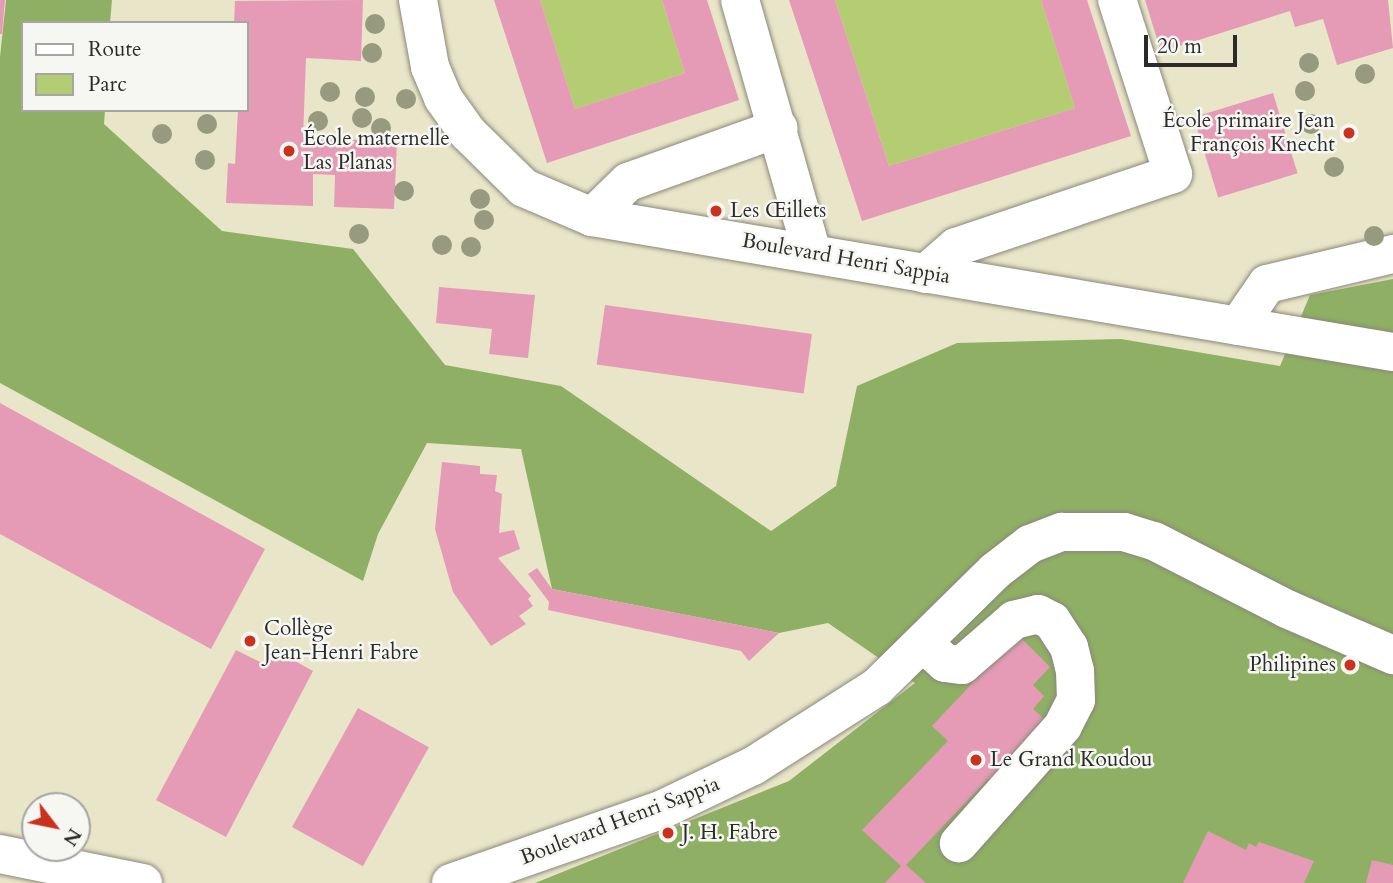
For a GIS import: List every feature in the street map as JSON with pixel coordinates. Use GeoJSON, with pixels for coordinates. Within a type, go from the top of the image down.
{"type":"FeatureCollection","features":[{"type":"Feature","properties":{"kind":"street","name":"Boulevard Henri Sappia"},"geometry":{"type":"LineString","coordinates":[[418,0],[429,67],[443,99],[468,132],[524,188],[592,217],[1393,352]]}},
{"type":"Feature","properties":{"kind":"street"},"geometry":{"type":"LineString","coordinates":[[740,0],[779,128],[812,253]]}},
{"type":"Feature","properties":{"kind":"street"},"geometry":{"type":"LineString","coordinates":[[925,274],[957,247],[1173,174],[1117,0]]}},
{"type":"Feature","properties":{"kind":"street"},"geometry":{"type":"LineString","coordinates":[[592,217],[628,182],[779,128]]}},
{"type":"Feature","properties":{"kind":"street"},"geometry":{"type":"LineString","coordinates":[[1238,326],[1267,284],[1393,254]]}},
{"type":"Feature","properties":{"kind":"street","name":"Boulevard Henri Sappia"},"geometry":{"type":"LineString","coordinates":[[451,883],[712,788],[832,718],[877,687],[924,644],[995,571],[1030,544],[1062,532],[1090,529],[1154,541],[1287,609],[1393,655]]}},
{"type":"Feature","properties":{"kind":"street"},"geometry":{"type":"LineString","coordinates":[[924,644],[945,663],[962,665],[1014,620],[1038,614],[1052,621],[1063,638],[1075,671],[1076,700],[1063,726],[959,843]]}},
{"type":"Feature","properties":{"kind":"street"},"geometry":{"type":"LineString","coordinates":[[0,854],[128,882]]}},
{"type":"Feature","properties":{"kind":"green space"},"geometry":{"type":"Polygon","coordinates":[[[6,0],[112,0],[110,21],[21,21],[21,112],[105,112],[104,124],[222,231],[353,249],[445,365],[561,386],[771,531],[836,486],[857,386],[957,343],[1121,339],[1280,366],[1310,295],[1393,279],[1393,883],[535,883],[789,781],[915,683],[828,623],[779,633],[552,589],[521,449],[427,443],[378,534],[363,581],[0,383],[0,57],[6,0]]]}},
{"type":"Feature","properties":{"kind":"green space"},"geometry":{"type":"Polygon","coordinates":[[[540,0],[662,0],[685,73],[575,109],[540,0]]]}},
{"type":"Feature","properties":{"kind":"green space"},"geometry":{"type":"Polygon","coordinates":[[[835,0],[1041,0],[1075,108],[889,166],[835,0]]]}},
{"type":"Feature","properties":{"kind":"building"},"geometry":{"type":"Polygon","coordinates":[[[0,0],[5,0],[2,34],[0,34],[0,0]]]}},
{"type":"Feature","properties":{"kind":"building"},"geometry":{"type":"Polygon","coordinates":[[[363,0],[361,61],[306,58],[303,137],[397,142],[394,209],[334,207],[335,175],[313,174],[313,206],[226,203],[228,163],[235,164],[238,112],[248,112],[248,21],[234,21],[235,1],[363,0]]]}},
{"type":"Feature","properties":{"kind":"building"},"geometry":{"type":"Polygon","coordinates":[[[494,0],[540,0],[575,109],[685,73],[662,0],[707,0],[739,100],[547,163],[494,0]]]}},
{"type":"Feature","properties":{"kind":"building"},"geometry":{"type":"Polygon","coordinates":[[[789,0],[835,0],[889,166],[1075,108],[1041,0],[1087,0],[1131,136],[862,221],[789,0]]]}},
{"type":"Feature","properties":{"kind":"building"},"geometry":{"type":"Polygon","coordinates":[[[1145,0],[1388,0],[1393,48],[1337,65],[1323,19],[1295,27],[1290,11],[1161,52],[1145,0]]]}},
{"type":"Feature","properties":{"kind":"building"},"geometry":{"type":"Polygon","coordinates":[[[1273,93],[1298,173],[1218,198],[1194,117],[1273,93]]]}},
{"type":"Feature","properties":{"kind":"building"},"geometry":{"type":"Polygon","coordinates":[[[439,287],[535,295],[528,358],[489,354],[492,329],[436,323],[439,287]]]}},
{"type":"Feature","properties":{"kind":"building"},"geometry":{"type":"Polygon","coordinates":[[[605,305],[812,334],[804,394],[597,364],[605,305]]]}},
{"type":"Feature","properties":{"kind":"building","name":"Collège Jean-Henri Fabre"},"geometry":{"type":"Polygon","coordinates":[[[0,403],[265,549],[211,649],[0,534],[0,403]]]}},
{"type":"Feature","properties":{"kind":"building"},"geometry":{"type":"Polygon","coordinates":[[[442,462],[480,466],[480,474],[497,475],[495,491],[502,494],[499,533],[514,530],[520,549],[498,558],[531,596],[528,599],[533,606],[519,616],[526,624],[491,646],[453,592],[435,529],[442,462]]]}},
{"type":"Feature","properties":{"kind":"building"},"geometry":{"type":"Polygon","coordinates":[[[537,568],[552,589],[779,633],[749,661],[741,651],[548,610],[549,602],[528,574],[537,568]]]}},
{"type":"Feature","properties":{"kind":"building","name":"Le Grand Koudou"},"geometry":{"type":"Polygon","coordinates":[[[1018,635],[1050,667],[1033,685],[1044,696],[1033,709],[1049,723],[997,786],[988,779],[906,865],[926,883],[885,883],[901,866],[862,830],[948,741],[932,726],[1018,635]]]}},
{"type":"Feature","properties":{"kind":"building"},"geometry":{"type":"Polygon","coordinates":[[[236,650],[266,665],[275,650],[313,671],[226,837],[156,800],[236,650]]]}},
{"type":"Feature","properties":{"kind":"building"},"geometry":{"type":"Polygon","coordinates":[[[358,708],[429,747],[363,866],[292,827],[358,708]]]}},
{"type":"Feature","properties":{"kind":"building"},"geometry":{"type":"Polygon","coordinates":[[[1208,831],[1246,850],[1249,843],[1256,847],[1259,842],[1314,861],[1304,883],[1183,883],[1208,831]]]}},
{"type":"Feature","properties":{"kind":"building"},"geometry":{"type":"Polygon","coordinates":[[[1372,860],[1393,865],[1393,883],[1366,883],[1372,860]]]}},
{"type":"Feature","properties":{"kind":"place","name":"École primaire Jean François Knecht"},"geometry":{"type":"Point","coordinates":[1349,133]}},
{"type":"Feature","properties":{"kind":"place","name":"École maternelle Las Planas"},"geometry":{"type":"Point","coordinates":[289,151]}},
{"type":"Feature","properties":{"kind":"place","name":"Les Œillets"},"geometry":{"type":"Point","coordinates":[716,211]}},
{"type":"Feature","properties":{"kind":"place","name":"Collège Jean-Henri Fabre"},"geometry":{"type":"Point","coordinates":[250,641]}},
{"type":"Feature","properties":{"kind":"place","name":"Philipines"},"geometry":{"type":"Point","coordinates":[1350,665]}},
{"type":"Feature","properties":{"kind":"place","name":"Le Grand Koudou"},"geometry":{"type":"Point","coordinates":[976,760]}},
{"type":"Feature","properties":{"kind":"place","name":"J. H. Fabre"},"geometry":{"type":"Point","coordinates":[668,833]}}]}
